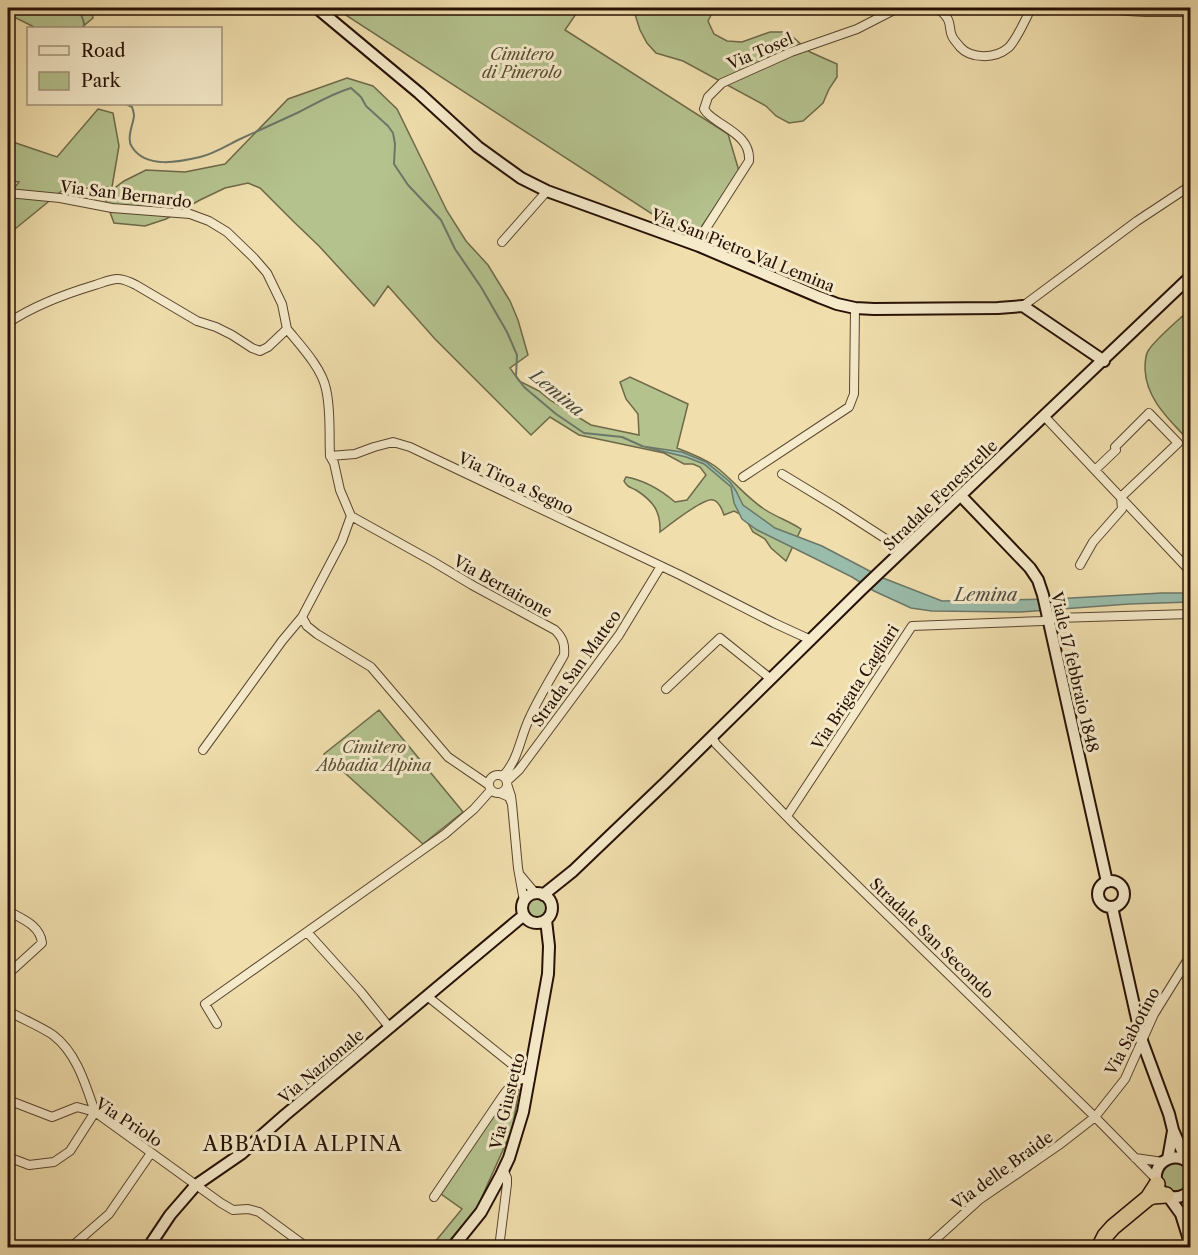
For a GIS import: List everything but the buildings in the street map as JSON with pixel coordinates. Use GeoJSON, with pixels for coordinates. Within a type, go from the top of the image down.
{"type":"FeatureCollection","features":[{"type":"Feature","properties":{"kind":"highway"},"geometry":{"type":"LineString","coordinates":[[1100,1248],[1105,1236],[1113,1227],[1162,1188]]}},
{"type":"Feature","properties":{"kind":"street","name":"Via San Pietro Val Lemina"},"geometry":{"type":"LineString","coordinates":[[317,8],[419,93],[478,147],[511,172],[547,191],[699,246],[837,304],[874,309],[1023,306]]}},
{"type":"Feature","properties":{"kind":"street","name":"Via Tosel"},"geometry":{"type":"LineString","coordinates":[[699,246],[703,233],[749,161],[746,145],[739,136],[707,114],[704,109],[708,97],[722,82],[799,49],[857,29],[898,8]]}},
{"type":"Feature","properties":{"kind":"street"},"geometry":{"type":"LineString","coordinates":[[938,8],[948,18],[951,35],[962,49],[970,54],[981,56],[992,55],[1008,48],[1031,8]]}},
{"type":"Feature","properties":{"kind":"street"},"geometry":{"type":"LineString","coordinates":[[1108,8],[1160,12],[1184,12],[1188,8]]}},
{"type":"Feature","properties":{"kind":"street"},"geometry":{"type":"LineString","coordinates":[[1104,361],[1023,306],[1137,221],[1191,186]]}},
{"type":"Feature","properties":{"kind":"street"},"geometry":{"type":"LineString","coordinates":[[502,242],[547,191]]}},
{"type":"Feature","properties":{"kind":"street","name":"Via San Bernardo"},"geometry":{"type":"LineString","coordinates":[[8,193],[60,198],[112,208],[190,214],[209,221],[227,232],[267,273],[282,304],[287,329]]}},
{"type":"Feature","properties":{"kind":"street","name":"Stradale Fenestrelle"},"geometry":{"type":"LineString","coordinates":[[712,737],[862,589],[1191,277]]}},
{"type":"Feature","properties":{"kind":"street"},"geometry":{"type":"LineString","coordinates":[[8,323],[18,316],[87,287],[118,279],[127,280],[197,321],[216,327],[260,351],[268,347],[287,329],[317,368],[326,387],[330,456],[351,516],[342,541],[302,617],[203,750]]}},
{"type":"Feature","properties":{"kind":"street"},"geometry":{"type":"LineString","coordinates":[[743,477],[849,407],[854,394],[855,308]]}},
{"type":"Feature","properties":{"kind":"street"},"geometry":{"type":"LineString","coordinates":[[1095,470],[1149,413],[1178,443],[1121,497]]}},
{"type":"Feature","properties":{"kind":"street"},"geometry":{"type":"LineString","coordinates":[[1044,416],[1191,571]]}},
{"type":"Feature","properties":{"kind":"street","name":"Via Tiro a Segno"},"geometry":{"type":"LineString","coordinates":[[330,456],[355,454],[393,442],[402,445],[661,566],[811,640]]}},
{"type":"Feature","properties":{"kind":"street"},"geometry":{"type":"LineString","coordinates":[[782,474],[903,550]]}},
{"type":"Feature","properties":{"kind":"street","name":"Viale 17 febbraio 1848"},"geometry":{"type":"LineString","coordinates":[[961,496],[1030,568],[1038,580],[1049,617],[1107,882]]}},
{"type":"Feature","properties":{"kind":"street"},"geometry":{"type":"LineString","coordinates":[[1080,565],[1093,542],[1122,509],[1121,497]]}},
{"type":"Feature","properties":{"kind":"street","name":"Via Bertairone"},"geometry":{"type":"LineString","coordinates":[[351,516],[490,596],[555,630],[563,639],[564,654],[529,718],[506,780]]}},
{"type":"Feature","properties":{"kind":"street","name":"Strada San Matteo"},"geometry":{"type":"LineString","coordinates":[[506,780],[519,770],[619,635],[661,566]]}},
{"type":"Feature","properties":{"kind":"street","name":"Via Brigata Cagliari"},"geometry":{"type":"LineString","coordinates":[[787,816],[912,626],[1049,617],[1191,614]]}},
{"type":"Feature","properties":{"kind":"street"},"geometry":{"type":"LineString","coordinates":[[302,617],[316,634],[370,667],[448,757],[490,787],[493,792],[509,797],[512,804]]}},
{"type":"Feature","properties":{"kind":"street"},"geometry":{"type":"LineString","coordinates":[[666,689],[720,638],[771,679]]}},
{"type":"Feature","properties":{"kind":"street"},"geometry":{"type":"LineString","coordinates":[[524,901],[561,881],[573,871],[712,737]]}},
{"type":"Feature","properties":{"kind":"street","name":"Stradale San Secondo"},"geometry":{"type":"LineString","coordinates":[[712,737],[787,816],[1095,1117],[1162,1188]]}},
{"type":"Feature","properties":{"kind":"street"},"geometry":{"type":"LineString","coordinates":[[217,1024],[204,1004],[445,834],[474,809],[490,787],[489,781],[492,776],[498,774],[506,780],[512,796],[524,901],[522,910],[528,920],[542,922],[551,913],[551,904],[561,881]]}},
{"type":"Feature","properties":{"kind":"street"},"geometry":{"type":"LineString","coordinates":[[500,793],[505,789],[506,780]]}},
{"type":"Feature","properties":{"kind":"street"},"geometry":{"type":"LineString","coordinates":[[520,875],[551,904]]}},
{"type":"Feature","properties":{"kind":"street","name":"Viale 17 febbraio 1848"},"geometry":{"type":"LineString","coordinates":[[1107,882],[1118,883],[1124,893],[1122,901],[1112,907],[1101,903],[1098,895],[1100,887],[1107,882]]}},
{"type":"Feature","properties":{"kind":"street","name":"Viale 17 febbraio 1848"},"geometry":{"type":"LineString","coordinates":[[1112,907],[1142,1041],[1173,1130],[1189,1162]]}},
{"type":"Feature","properties":{"kind":"street"},"geometry":{"type":"LineString","coordinates":[[8,911],[32,924],[41,935],[42,943],[8,974]]}},
{"type":"Feature","properties":{"kind":"street","name":"Via Nazionale"},"geometry":{"type":"LineString","coordinates":[[148,1248],[170,1215],[196,1185],[242,1154],[524,915]]}},
{"type":"Feature","properties":{"kind":"street","name":"Via Giustetto"},"geometry":{"type":"LineString","coordinates":[[452,1248],[481,1212],[504,1171],[523,1112],[548,974],[549,946],[542,922]]}},
{"type":"Feature","properties":{"kind":"street"},"geometry":{"type":"LineString","coordinates":[[307,932],[390,1028]]}},
{"type":"Feature","properties":{"kind":"street","name":"Via Sabotino"},"geometry":{"type":"LineString","coordinates":[[1095,1117],[1125,1079],[1154,1014],[1191,956]]}},
{"type":"Feature","properties":{"kind":"street"},"geometry":{"type":"LineString","coordinates":[[427,996],[513,1065],[514,1082]]}},
{"type":"Feature","properties":{"kind":"street"},"geometry":{"type":"LineString","coordinates":[[8,1011],[54,1036],[72,1055],[94,1112],[70,1151],[54,1162],[28,1165],[8,1156]]}},
{"type":"Feature","properties":{"kind":"street"},"geometry":{"type":"LineString","coordinates":[[434,1197],[502,1096],[514,1082],[523,1078],[530,1079]]}},
{"type":"Feature","properties":{"kind":"street","name":"Via Priolo"},"geometry":{"type":"LineString","coordinates":[[8,1100],[52,1117],[77,1107],[94,1112],[232,1210],[248,1209],[259,1212],[308,1248]]}},
{"type":"Feature","properties":{"kind":"street","name":"Via delle Braide"},"geometry":{"type":"LineString","coordinates":[[926,1248],[979,1200],[1059,1145],[1095,1117]]}},
{"type":"Feature","properties":{"kind":"street","name":"Viale 17 febbraio 1848"},"geometry":{"type":"LineString","coordinates":[[1162,1188],[1157,1172],[1166,1161],[1173,1130]]}},
{"type":"Feature","properties":{"kind":"street"},"geometry":{"type":"LineString","coordinates":[[70,1248],[109,1214],[152,1153]]}},
{"type":"Feature","properties":{"kind":"street"},"geometry":{"type":"LineString","coordinates":[[1134,1157],[1166,1161],[1177,1158],[1189,1162]]}},
{"type":"Feature","properties":{"kind":"street"},"geometry":{"type":"LineString","coordinates":[[499,1248],[507,1184],[504,1171]]}},
{"type":"Feature","properties":{"kind":"street"},"geometry":{"type":"LineString","coordinates":[[1162,1188],[1179,1197],[1187,1194]]}},
{"type":"Feature","properties":{"kind":"street"},"geometry":{"type":"LineString","coordinates":[[1162,1188],[1185,1220]]}},
{"type":"Feature","properties":{"kind":"street"},"geometry":{"type":"LineString","coordinates":[[1187,1194],[1181,1203],[1191,1243]]}},
{"type":"Feature","properties":{"kind":"green space"},"geometry":{"type":"Polygon","coordinates":[[[8,8],[91,8],[93,18],[82,27],[34,27],[8,14],[8,8]]]}},
{"type":"Feature","properties":{"kind":"green space","name":"Cimitero di Pinerolo"},"geometry":{"type":"Polygon","coordinates":[[[338,8],[580,8],[565,30],[728,134],[739,171],[696,235],[686,236],[338,8]]]}},
{"type":"Feature","properties":{"kind":"green space"},"geometry":{"type":"Polygon","coordinates":[[[633,8],[715,8],[708,21],[714,34],[727,41],[742,42],[770,32],[787,32],[810,52],[837,64],[837,77],[823,103],[803,121],[789,123],[776,116],[766,106],[683,61],[656,53],[640,30],[633,8]]]}},
{"type":"Feature","properties":{"kind":"green space"},"geometry":{"type":"Polygon","coordinates":[[[347,78],[373,86],[397,109],[447,211],[466,241],[488,265],[510,301],[528,355],[510,368],[519,381],[539,391],[591,425],[639,435],[638,414],[626,399],[620,382],[630,377],[688,404],[677,448],[715,466],[757,504],[801,529],[786,561],[771,548],[765,539],[753,532],[744,516],[734,511],[724,515],[719,504],[713,500],[695,507],[660,532],[655,507],[642,494],[626,485],[624,481],[626,477],[652,486],[675,502],[687,500],[706,475],[700,467],[684,464],[664,453],[579,435],[550,417],[531,435],[435,339],[388,286],[374,306],[319,246],[260,188],[248,183],[225,188],[166,219],[145,226],[114,223],[104,196],[124,181],[146,170],[185,172],[225,164],[288,99],[347,78]]]}},
{"type":"Feature","properties":{"kind":"green space"},"geometry":{"type":"Polygon","coordinates":[[[98,109],[113,113],[119,146],[112,187],[64,189],[15,229],[8,226],[8,196],[19,182],[8,180],[8,138],[10,141],[57,157],[98,109]]]}},
{"type":"Feature","properties":{"kind":"green space"},"geometry":{"type":"Polygon","coordinates":[[[1190,309],[1190,442],[1155,400],[1146,380],[1145,362],[1151,346],[1190,309]]]}},
{"type":"Feature","properties":{"kind":"green space","name":"Cimitero Abbadia Alpina"},"geometry":{"type":"Polygon","coordinates":[[[379,710],[463,812],[423,844],[324,754],[379,710]]]}},
{"type":"Feature","properties":{"kind":"green space"},"geometry":{"type":"Polygon","coordinates":[[[537,898],[544,901],[547,908],[544,915],[537,918],[530,915],[527,908],[530,901],[537,898]]]}},
{"type":"Feature","properties":{"kind":"green space"},"geometry":{"type":"Polygon","coordinates":[[[511,1089],[519,1090],[512,1130],[476,1210],[444,1247],[430,1248],[462,1209],[441,1194],[511,1089]]]}},
{"type":"Feature","properties":{"kind":"green space"},"geometry":{"type":"Polygon","coordinates":[[[1176,1163],[1186,1167],[1190,1177],[1186,1187],[1176,1191],[1166,1187],[1162,1177],[1166,1167],[1176,1163]]]}},
{"type":"Feature","properties":{"kind":"shaded area"},"geometry":{"type":"Polygon","coordinates":[[[641,446],[682,452],[706,462],[730,482],[743,505],[775,528],[822,546],[883,578],[942,601],[1190,593],[1190,602],[1021,612],[932,611],[911,608],[757,530],[742,519],[734,503],[731,487],[704,464],[641,446]]]}},
{"type":"Feature","properties":{"kind":"waterway","name":"Lemina"},"geometry":{"type":"LineString","coordinates":[[79,8],[84,27]]}},
{"type":"Feature","properties":{"kind":"waterway","name":"Lemina"},"geometry":{"type":"LineString","coordinates":[[128,105],[132,107],[134,114],[130,136],[132,147],[146,159],[173,162],[210,154],[351,88],[393,133],[394,164],[408,185],[441,220],[455,249],[481,287],[507,332],[517,355],[516,376],[524,387],[556,414],[584,433],[622,437],[642,446]]}},
{"type":"Feature","properties":{"kind":"district","name":"ABBADIA ALPINA"},"geometry":{"type":"Point","coordinates":[303,1144]}}]}
